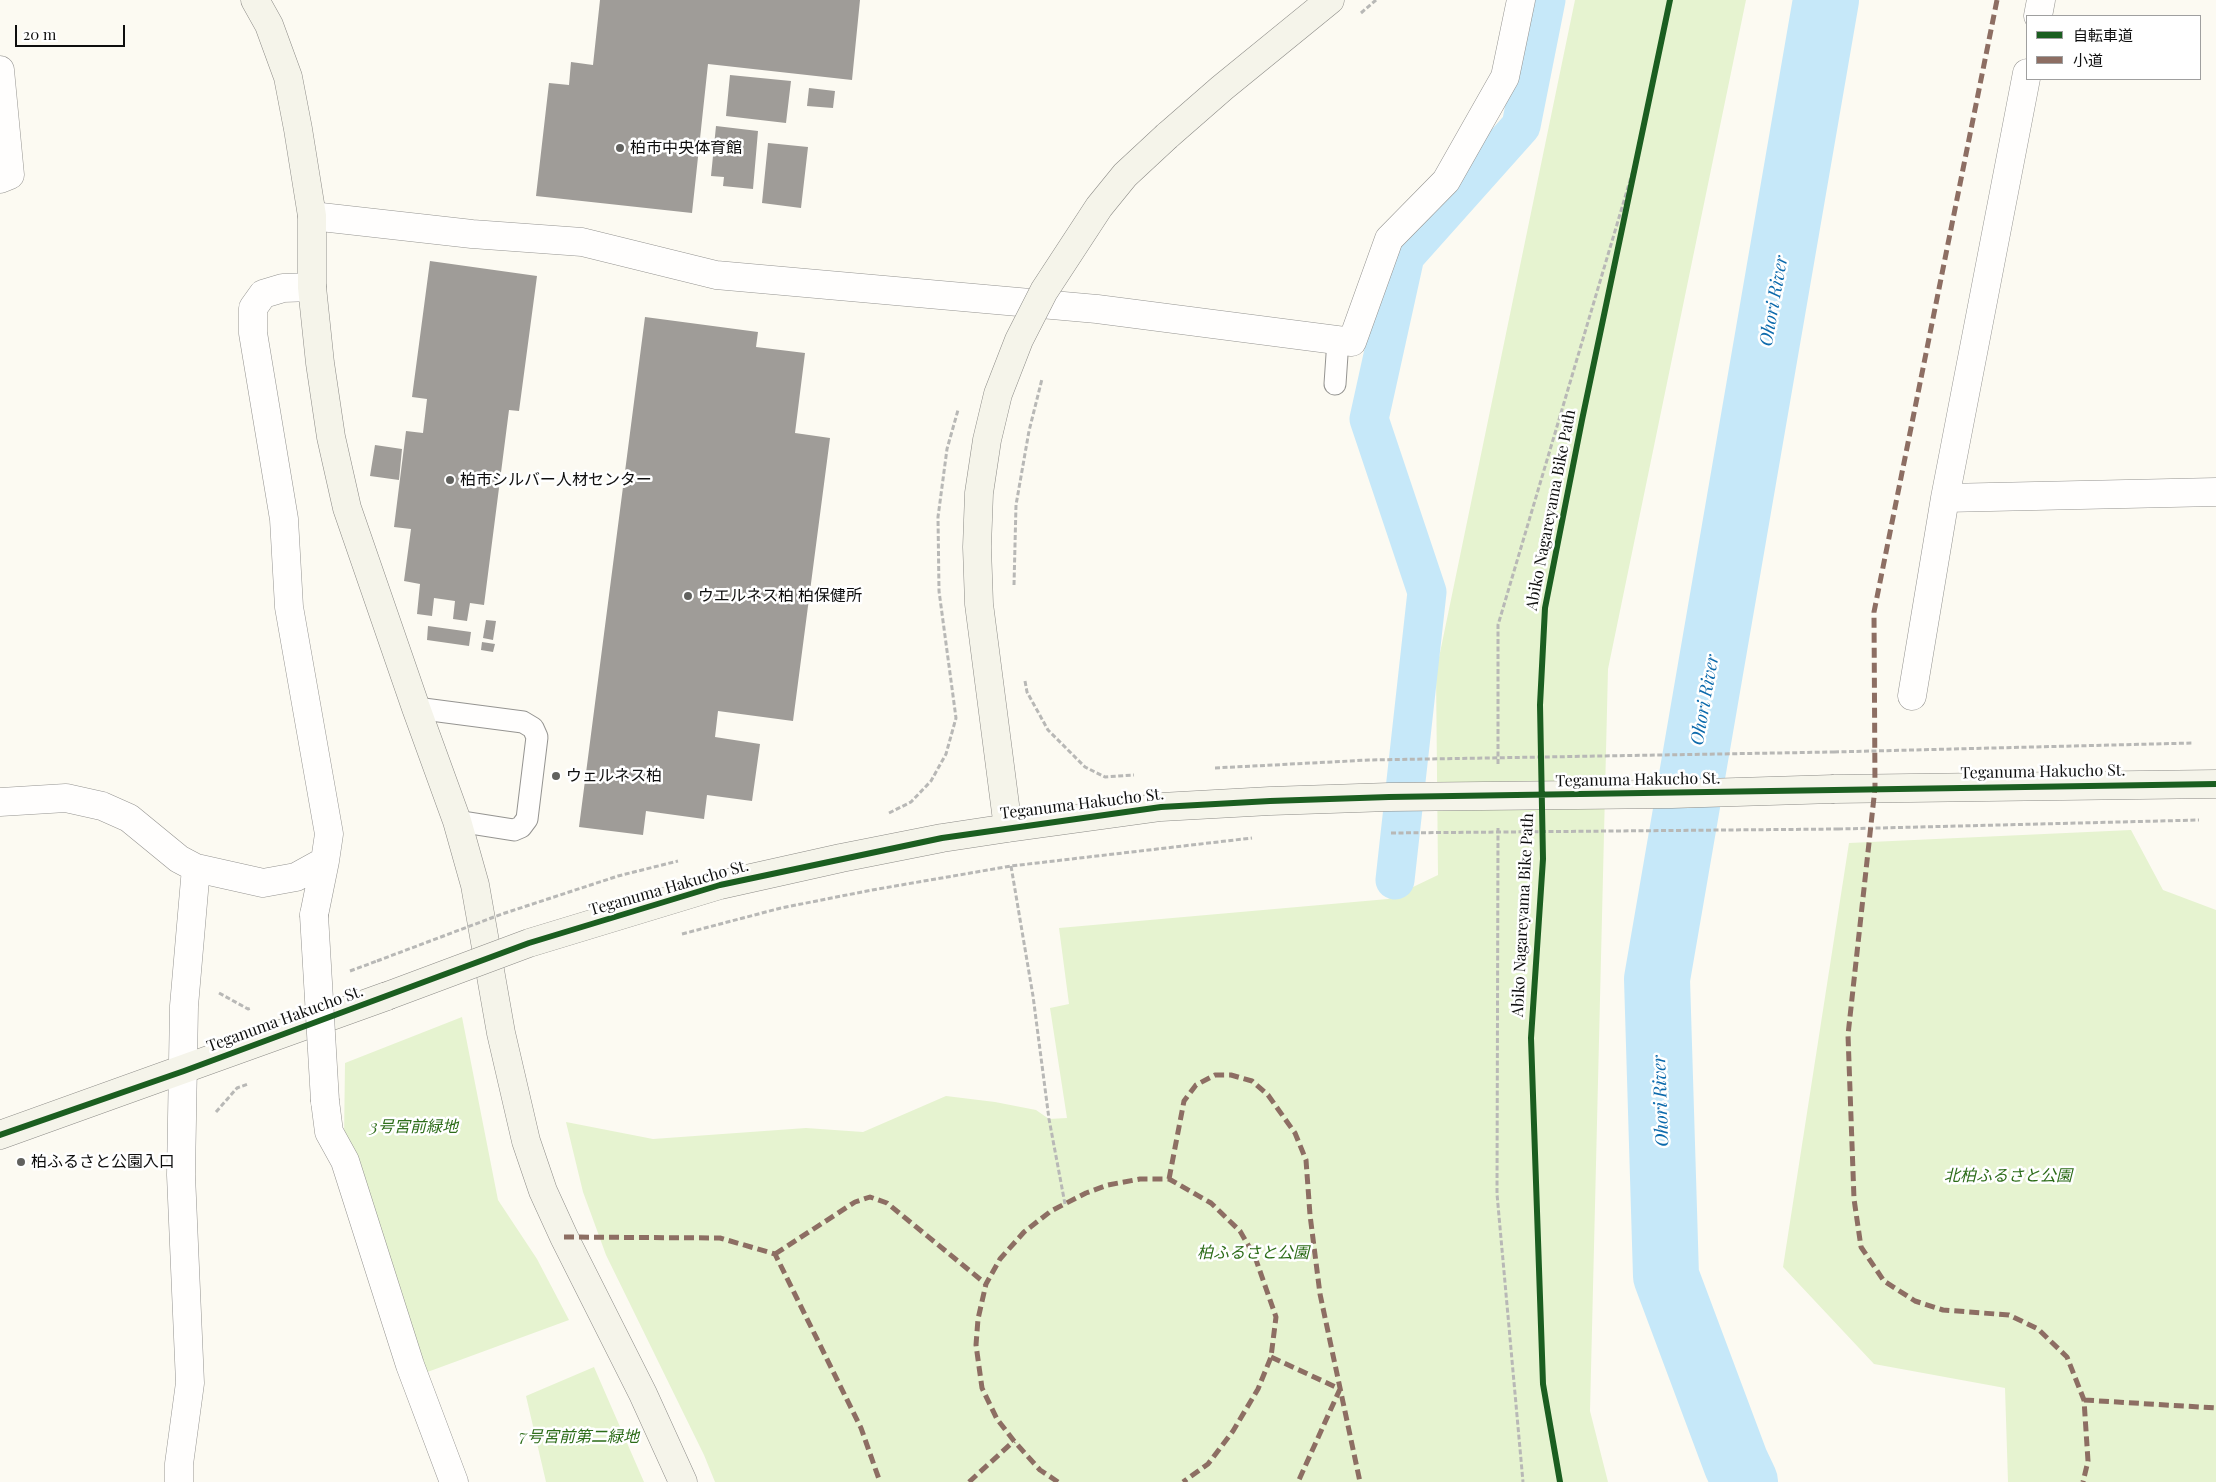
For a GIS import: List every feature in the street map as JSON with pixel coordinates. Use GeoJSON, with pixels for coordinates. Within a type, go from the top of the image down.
{"type":"FeatureCollection","features":[{"type":"Feature","properties":{"kind":"street"},"geometry":{"type":"LineString","coordinates":[[255,0],[269,25],[288,76],[312,216],[312,288],[321,372],[331,437],[347,508],[457,821],[475,885],[512,1084],[526,1141],[543,1190],[643,1394],[683,1482]]}},
{"type":"Feature","properties":{"kind":"street"},"geometry":{"type":"LineString","coordinates":[[1008,828],[979,604],[977,547],[979,494],[987,440],[998,394],[1019,340],[1044,291],[1099,207],[1125,176],[1222,88],[1330,0]]}},
{"type":"Feature","properties":{"kind":"street"},"geometry":{"type":"LineString","coordinates":[[312,216],[472,234],[582,242],[716,275],[1097,309],[1352,342],[1389,239],[1446,181],[1505,77],[1521,0]]}},
{"type":"Feature","properties":{"kind":"street"},"geometry":{"type":"LineString","coordinates":[[2038,15],[2042,0]]}},
{"type":"Feature","properties":{"kind":"street"},"geometry":{"type":"LineString","coordinates":[[0,70],[10,175],[0,179]]}},
{"type":"Feature","properties":{"kind":"street"},"geometry":{"type":"LineString","coordinates":[[1912,696],[1945,498],[2026,78]]}},
{"type":"Feature","properties":{"kind":"street"},"geometry":{"type":"LineString","coordinates":[[312,288],[283,288],[263,294],[254,308],[253,333],[284,519],[289,607],[329,834],[314,915],[325,1101],[329,1132],[345,1161],[410,1365],[454,1482]]}},
{"type":"Feature","properties":{"kind":"street"},"geometry":{"type":"LineString","coordinates":[[1945,498],[2216,492]]}},
{"type":"Feature","properties":{"kind":"street","name":"Teganuma Hakucho St."},"geometry":{"type":"LineString","coordinates":[[0,1135],[184,1071],[529,943],[720,885],[868,852],[1008,828],[1161,807],[1270,801],[1834,789],[2216,784]]}},
{"type":"Feature","properties":{"kind":"street"},"geometry":{"type":"LineString","coordinates":[[0,802],[66,798],[102,806],[129,818],[179,859],[196,868],[263,883],[296,876],[325,861]]}},
{"type":"Feature","properties":{"kind":"street"},"geometry":{"type":"LineString","coordinates":[[179,1482],[179,1464],[190,1383],[182,1175],[184,1006],[196,868]]}},
{"type":"Feature","properties":{"kind":"lane"},"geometry":{"type":"LineString","coordinates":[[1335,384],[1338,340]]}},
{"type":"Feature","properties":{"kind":"lane"},"geometry":{"type":"LineString","coordinates":[[416,708],[523,722],[533,728],[536,737],[527,819],[521,827],[514,830],[457,821]]}},
{"type":"Feature","properties":{"kind":"path"},"geometry":{"type":"LineString","coordinates":[[1619,245],[1639,148]]}},
{"type":"Feature","properties":{"kind":"path"},"geometry":{"type":"LineString","coordinates":[[1014,593],[1016,505],[1028,430],[1043,374]]}},
{"type":"Feature","properties":{"kind":"path"},"geometry":{"type":"LineString","coordinates":[[885,815],[911,802],[931,781],[946,754],[956,718],[939,592],[938,517],[947,449],[959,405]]}},
{"type":"Feature","properties":{"kind":"path"},"geometry":{"type":"LineString","coordinates":[[1024,674],[1027,692],[1048,730],[1085,767],[1105,777],[1135,775]]}},
{"type":"Feature","properties":{"kind":"path"},"geometry":{"type":"LineString","coordinates":[[1211,769],[1370,760],[1834,752],[2192,743]]}},
{"type":"Feature","properties":{"kind":"path"},"geometry":{"type":"LineString","coordinates":[[1541,753],[1541,763]]}},
{"type":"Feature","properties":{"kind":"path"},"geometry":{"type":"LineString","coordinates":[[1389,833],[1838,829],[2207,820]]}},
{"type":"Feature","properties":{"kind":"path"},"geometry":{"type":"LineString","coordinates":[[674,936],[781,908],[1011,866],[1261,837]]}},
{"type":"Feature","properties":{"kind":"path"},"geometry":{"type":"LineString","coordinates":[[377,960],[510,911],[618,876],[681,860]]}},
{"type":"Feature","properties":{"kind":"path"},"geometry":{"type":"LineString","coordinates":[[1011,866],[1049,1119],[1065,1204]]}},
{"type":"Feature","properties":{"kind":"green space","name":"柏ふるさと公園"},"geometry":{"type":"Polygon","coordinates":[[[1575,0],[1746,0],[1608,669],[1590,1411],[1608,1482],[715,1482],[704,1455],[606,1255],[583,1192],[566,1122],[653,1139],[806,1128],[863,1132],[946,1096],[995,1102],[1036,1110],[1049,1119],[1067,1118],[1050,1008],[1069,1004],[1059,928],[1388,899],[1438,875],[1436,672],[1575,0]]]}},
{"type":"Feature","properties":{"kind":"green space","name":"北柏ふるさと公園"},"geometry":{"type":"Polygon","coordinates":[[[2131,830],[2163,890],[2216,910],[2216,1482],[2008,1482],[2005,1388],[1874,1364],[1783,1267],[1849,843],[2131,830]]]}},
{"type":"Feature","properties":{"kind":"green space","name":"3号宮前緑地"},"geometry":{"type":"Polygon","coordinates":[[[462,1017],[498,1200],[537,1259],[569,1320],[422,1374],[344,1140],[345,1063],[462,1017]]]}},
{"type":"Feature","properties":{"kind":"green space","name":"7号宮前第二緑地"},"geometry":{"type":"Polygon","coordinates":[[[594,1367],[644,1482],[546,1482],[526,1396],[594,1367]]]}},
{"type":"Feature","properties":{"kind":"building","name":"柏市中央体育館"},"geometry":{"type":"Polygon","coordinates":[[[600,0],[860,0],[852,80],[708,64],[692,213],[536,196],[549,83],[569,85],[571,62],[593,65],[600,0]]]}},
{"type":"Feature","properties":{"kind":"building"},"geometry":{"type":"Polygon","coordinates":[[[730,75],[791,81],[786,123],[726,116],[730,75]]]}},
{"type":"Feature","properties":{"kind":"building"},"geometry":{"type":"Polygon","coordinates":[[[809,88],[835,91],[833,108],[807,106],[809,88]]]}},
{"type":"Feature","properties":{"kind":"building"},"geometry":{"type":"Polygon","coordinates":[[[716,126],[758,131],[753,189],[723,186],[724,177],[711,176],[716,126]]]}},
{"type":"Feature","properties":{"kind":"building"},"geometry":{"type":"Polygon","coordinates":[[[768,143],[808,147],[801,208],[762,203],[768,143]]]}},
{"type":"Feature","properties":{"kind":"building","name":"柏市シルバー人材センター"},"geometry":{"type":"Polygon","coordinates":[[[430,261],[537,276],[519,411],[509,410],[484,605],[470,603],[467,621],[453,619],[455,601],[434,598],[432,616],[417,614],[420,584],[404,581],[411,529],[394,527],[406,431],[423,433],[427,399],[412,397],[430,261]]]}},
{"type":"Feature","properties":{"kind":"building"},"geometry":{"type":"Polygon","coordinates":[[[645,317],[758,332],[756,347],[805,353],[795,433],[830,438],[793,721],[718,711],[715,737],[760,744],[752,801],[707,795],[704,819],[646,811],[643,835],[579,827],[645,317]]]}},
{"type":"Feature","properties":{"kind":"building"},"geometry":{"type":"Polygon","coordinates":[[[375,445],[402,449],[399,480],[370,476],[375,445]]]}},
{"type":"Feature","properties":{"kind":"building"},"geometry":{"type":"Polygon","coordinates":[[[486,620],[496,621],[493,640],[483,638],[486,620]]]}},
{"type":"Feature","properties":{"kind":"building"},"geometry":{"type":"Polygon","coordinates":[[[428,626],[471,632],[469,646],[427,640],[428,626]]]}},
{"type":"Feature","properties":{"kind":"building"},"geometry":{"type":"Polygon","coordinates":[[[482,642],[495,644],[493,652],[481,650],[482,642]]]}},
{"type":"Feature","properties":{"kind":"waterway"},"geometry":{"type":"LineString","coordinates":[[1395,880],[1427,592],[1369,419],[1405,256],[1521,126],[1546,0]]}},
{"type":"Feature","properties":{"kind":"waterway","name":"Ohori River"},"geometry":{"type":"LineString","coordinates":[[1745,1482],[1736,1463],[1666,1276],[1657,979],[1826,0]]}},
{"type":"Feature","properties":{"kind":"marked path"},"geometry":{"type":"LineString","coordinates":[[1997,0],[1874,612],[1875,788],[1848,1035],[1854,1199],[1861,1247],[1884,1281],[1915,1301],[1943,1310],[2009,1315],[2038,1329],[2067,1357],[2084,1400],[2088,1461],[2083,1482]]}},
{"type":"Feature","properties":{"kind":"marked path"},"geometry":{"type":"LineString","coordinates":[[1169,1179],[1184,1101],[1196,1085],[1215,1075],[1231,1075],[1252,1081],[1268,1095],[1295,1133],[1306,1160],[1310,1215],[1320,1294],[1360,1482]]}},
{"type":"Feature","properties":{"kind":"marked path"},"geometry":{"type":"LineString","coordinates":[[1058,1482],[1040,1470],[1014,1441],[997,1419],[982,1388],[976,1345],[978,1319],[986,1284],[1000,1259],[1024,1232],[1051,1211],[1086,1193],[1108,1185],[1140,1179],[1169,1179],[1211,1203],[1240,1231],[1255,1257],[1276,1317],[1271,1357],[1258,1389],[1233,1431],[1208,1464],[1183,1482]]}},
{"type":"Feature","properties":{"kind":"marked path"},"geometry":{"type":"LineString","coordinates":[[775,1254],[855,1202],[870,1197],[887,1203],[986,1284]]}},
{"type":"Feature","properties":{"kind":"marked path"},"geometry":{"type":"LineString","coordinates":[[564,1237],[720,1238],[775,1254],[861,1428],[880,1482]]}},
{"type":"Feature","properties":{"kind":"marked path"},"geometry":{"type":"LineString","coordinates":[[1271,1357],[1340,1389],[1298,1482]]}},
{"type":"Feature","properties":{"kind":"marked path"},"geometry":{"type":"LineString","coordinates":[[2084,1400],[2216,1408]]}},
{"type":"Feature","properties":{"kind":"marked path"},"geometry":{"type":"LineString","coordinates":[[969,1482],[1014,1441]]}},
{"type":"Feature","properties":{"kind":"cycle path","name":"Abiko Nagareyama Bike Path"},"geometry":{"type":"LineString","coordinates":[[1560,1482],[1543,1384],[1531,1038],[1543,859],[1540,705],[1545,608],[1582,420],[1670,0]]}},
{"type":"Feature","properties":{"kind":"cycle path"},"geometry":{"type":"LineString","coordinates":[[0,1135],[184,1071],[529,943],[720,885],[942,838],[1161,807],[1270,801],[1389,797],[2216,784]]}},
{"type":"Feature","properties":{"kind":"place","name":"柏市中央体育館"},"geometry":{"type":"Point","coordinates":[620,148]}},
{"type":"Feature","properties":{"kind":"place","name":"柏市シルバー人材センター"},"geometry":{"type":"Point","coordinates":[450,480]}},
{"type":"Feature","properties":{"kind":"place","name":"ウエルネス柏 柏保健所"},"geometry":{"type":"Point","coordinates":[688,596]}},
{"type":"Feature","properties":{"kind":"place","name":"ウェルネス柏"},"geometry":{"type":"Point","coordinates":[556,776]}},
{"type":"Feature","properties":{"kind":"place","name":"柏ふるさと公園入口"},"geometry":{"type":"Point","coordinates":[21,1162]}}]}
